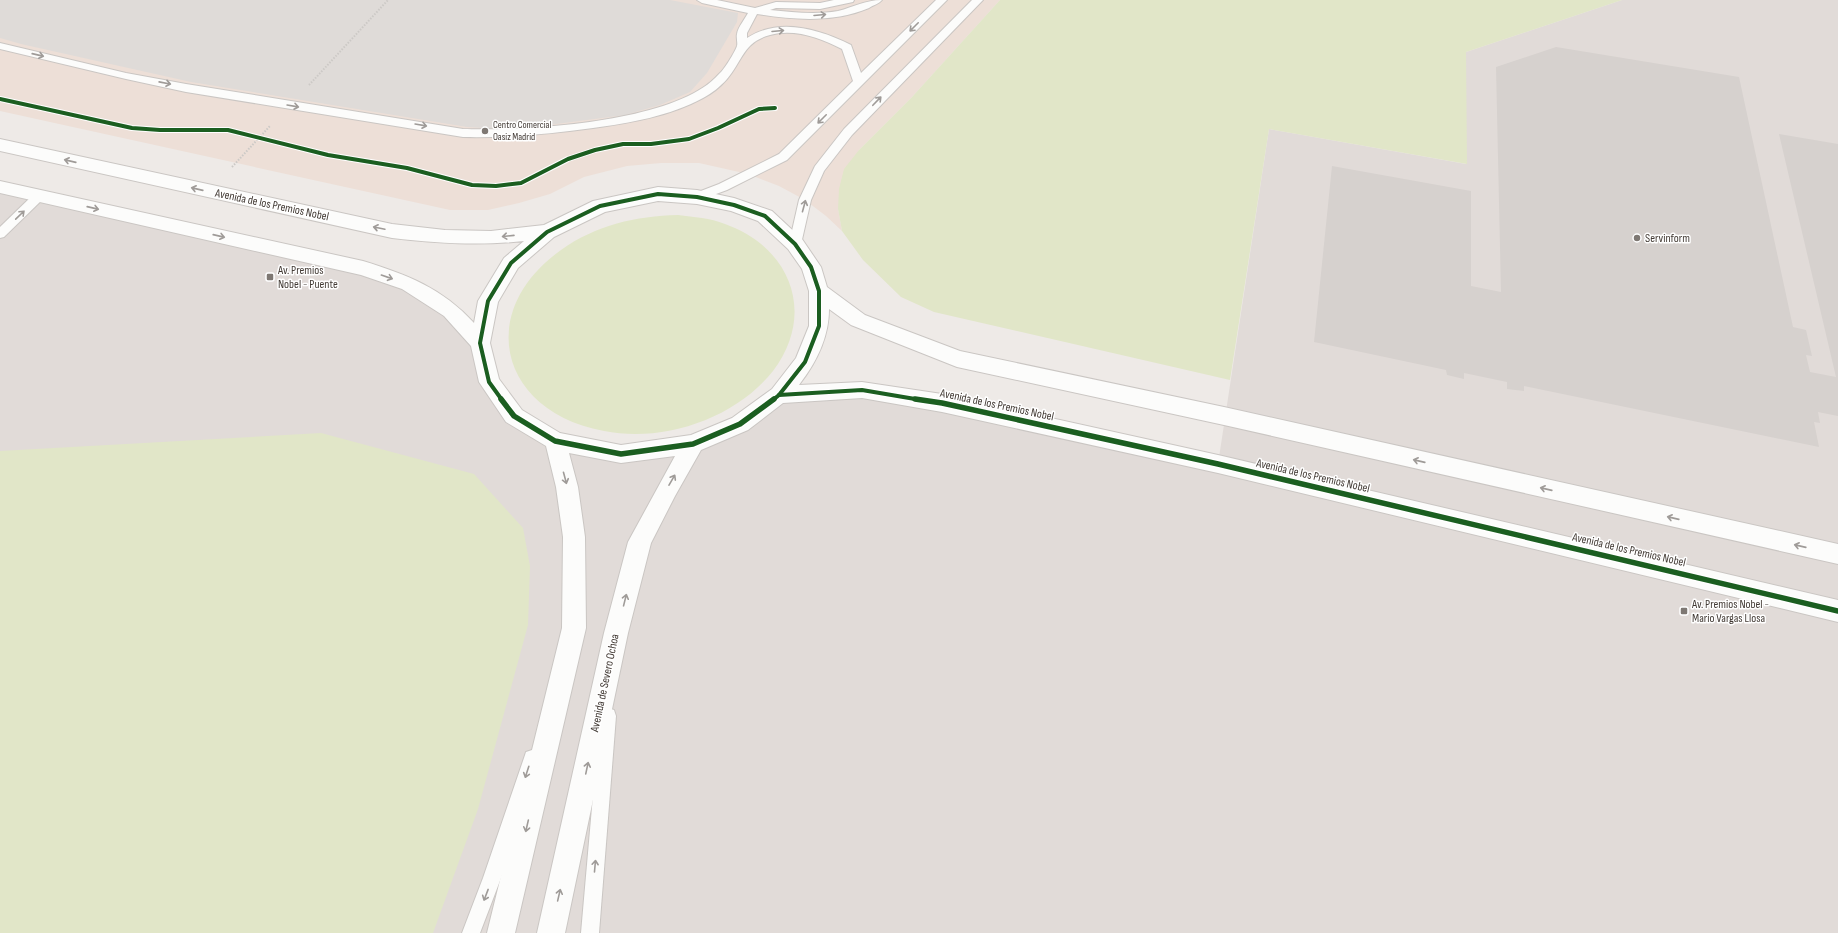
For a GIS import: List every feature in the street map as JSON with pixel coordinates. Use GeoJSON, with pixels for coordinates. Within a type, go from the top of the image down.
{"type":"FeatureCollection","features":[{"type":"Feature","properties":{"kind":"street","name":"Avenida de los Premios Nobel"},"geometry":{"type":"LineString","coordinates":[[0,145],[392,231],[445,237],[491,238],[547,232]]}},
{"type":"Feature","properties":{"kind":"street"},"geometry":{"type":"LineString","coordinates":[[0,187],[363,268],[409,284],[450,311],[480,343]]}},
{"type":"Feature","properties":{"kind":"street"},"geometry":{"type":"LineString","coordinates":[[658,194],[697,197],[734,205],[765,216],[795,244],[811,266],[819,291],[819,326],[805,362],[779,395],[740,424],[693,444],[621,454],[555,441],[514,416],[489,382],[480,343],[488,301],[511,263],[547,232],[600,206],[658,194]]}},
{"type":"Feature","properties":{"kind":"street"},"geometry":{"type":"LineString","coordinates":[[819,291],[858,320],[957,359],[1224,416],[1838,554]]}},
{"type":"Feature","properties":{"kind":"street","name":"Avenida de los Premios Nobel"},"geometry":{"type":"LineString","coordinates":[[779,395],[862,390],[942,403],[1218,464],[1838,611]]}},
{"type":"Feature","properties":{"kind":"street"},"geometry":{"type":"LineString","coordinates":[[501,933],[574,628],[574,537],[567,487],[555,441]]}},
{"type":"Feature","properties":{"kind":"street","name":"Avenida de Severo Ochoa"},"geometry":{"type":"LineString","coordinates":[[551,933],[616,633],[640,542],[667,489],[693,444]]}},
{"type":"Feature","properties":{"kind":"lane"},"geometry":{"type":"LineString","coordinates":[[702,0],[754,11],[791,16],[820,16],[866,6],[877,0]]}},
{"type":"Feature","properties":{"kind":"lane"},"geometry":{"type":"LineString","coordinates":[[742,46],[742,33],[754,11],[776,5],[820,6],[849,0]]}},
{"type":"Feature","properties":{"kind":"lane"},"geometry":{"type":"LineString","coordinates":[[697,197],[723,187],[783,157],[942,0]]}},
{"type":"Feature","properties":{"kind":"lane"},"geometry":{"type":"LineString","coordinates":[[795,244],[805,200],[820,169],[848,132],[978,0]]}},
{"type":"Feature","properties":{"kind":"lane"},"geometry":{"type":"LineString","coordinates":[[0,46],[126,76],[186,88],[328,112],[395,120],[463,133],[495,134],[537,132],[622,120],[664,110],[700,95],[723,78],[742,46],[766,32],[790,30],[831,39],[847,47],[859,82]]}},
{"type":"Feature","properties":{"kind":"lane"},"geometry":{"type":"LineString","coordinates":[[0,234],[39,196]]}},
{"type":"Feature","properties":{"kind":"lane"},"geometry":{"type":"LineString","coordinates":[[471,933],[492,878],[574,628]]}},
{"type":"Feature","properties":{"kind":"lane"},"geometry":{"type":"LineString","coordinates":[[590,933],[616,633]]}},
{"type":"Feature","properties":{"kind":"path"},"geometry":{"type":"LineString","coordinates":[[253,136],[266,140]]}},
{"type":"Feature","properties":{"kind":"shaded area","name":"Centro Comercial Oasiz Madrid"},"geometry":{"type":"Polygon","coordinates":[[[0,0],[1000,0],[912,97],[859,150],[838,209],[842,231],[826,216],[805,200],[779,186],[748,174],[699,163],[661,163],[627,166],[584,177],[550,194],[519,203],[488,210],[450,210],[0,111],[0,0]]]}},
{"type":"Feature","properties":{"kind":"shaded area"},"geometry":{"type":"Polygon","coordinates":[[[0,0],[670,0],[738,13],[737,22],[707,73],[690,92],[660,105],[625,115],[541,126],[501,129],[467,127],[191,82],[21,44],[0,38],[0,0]]]}},
{"type":"Feature","properties":{"kind":"shaded area"},"geometry":{"type":"Polygon","coordinates":[[[1622,0],[1838,0],[1838,933],[0,933],[0,187],[409,284],[480,343],[489,382],[555,441],[621,454],[693,444],[779,395],[862,390],[1218,464],[1269,129],[1466,164],[1466,52],[1622,0]]]}},
{"type":"Feature","properties":{"kind":"green space"},"geometry":{"type":"Polygon","coordinates":[[[1000,0],[1622,0],[1466,52],[1467,164],[1269,129],[1230,380],[934,312],[901,297],[863,260],[842,231],[838,209],[839,189],[844,169],[859,150],[912,97],[1000,0]]]}},
{"type":"Feature","properties":{"kind":"green space"},"geometry":{"type":"Polygon","coordinates":[[[678,215],[714,220],[748,235],[766,249],[780,265],[790,284],[794,305],[793,327],[786,349],[773,371],[757,388],[739,402],[696,424],[673,430],[627,434],[604,431],[569,420],[541,403],[522,382],[511,357],[509,330],[516,302],[534,275],[561,250],[574,241],[602,228],[647,217],[678,215]]]}},
{"type":"Feature","properties":{"kind":"green space"},"geometry":{"type":"Polygon","coordinates":[[[321,433],[474,474],[523,528],[530,566],[528,625],[478,809],[433,933],[0,933],[0,451],[321,433]]]}},
{"type":"Feature","properties":{"kind":"building","name":"Servinform"},"geometry":{"type":"Polygon","coordinates":[[[1556,47],[1739,77],[1793,327],[1806,330],[1812,356],[1806,355],[1810,372],[1836,377],[1779,134],[1838,144],[1838,416],[1818,412],[1820,423],[1814,422],[1819,447],[1524,386],[1524,391],[1507,389],[1507,382],[1464,373],[1464,379],[1447,375],[1446,370],[1314,342],[1332,166],[1471,191],[1471,286],[1501,292],[1496,67],[1556,47]]]}},
{"type":"Feature","properties":{"kind":"cycle path"},"geometry":{"type":"LineString","coordinates":[[0,99],[132,128],[160,130],[228,130],[328,155],[407,168],[472,185],[496,186],[521,183],[568,159],[595,150],[623,144],[651,144],[689,139],[718,128],[759,109],[775,108]]}},
{"type":"Feature","properties":{"kind":"cycle path"},"geometry":{"type":"LineString","coordinates":[[658,194],[697,197],[734,205],[765,216],[795,244],[811,267],[819,291],[819,326],[805,362],[779,395],[740,424],[693,444],[621,454],[555,441],[514,416],[489,382],[480,343],[488,301],[511,263],[547,232],[600,206],[658,194]]}},
{"type":"Feature","properties":{"kind":"cycle path"},"geometry":{"type":"LineString","coordinates":[[779,395],[862,390],[942,403],[1218,464],[1838,611]]}},
{"type":"Feature","properties":{"kind":"place","name":"Centro Comercial Oasiz Madrid"},"geometry":{"type":"Point","coordinates":[485,131]}},
{"type":"Feature","properties":{"kind":"place","name":"Servinform"},"geometry":{"type":"Point","coordinates":[1637,238]}},
{"type":"Feature","properties":{"kind":"place","name":"Av. Premios Nobel - Puente"},"geometry":{"type":"Point","coordinates":[270,277]}},
{"type":"Feature","properties":{"kind":"place","name":"Av. Premios Nobel - Mario Vargas Llosa"},"geometry":{"type":"Point","coordinates":[1684,611]}}]}
